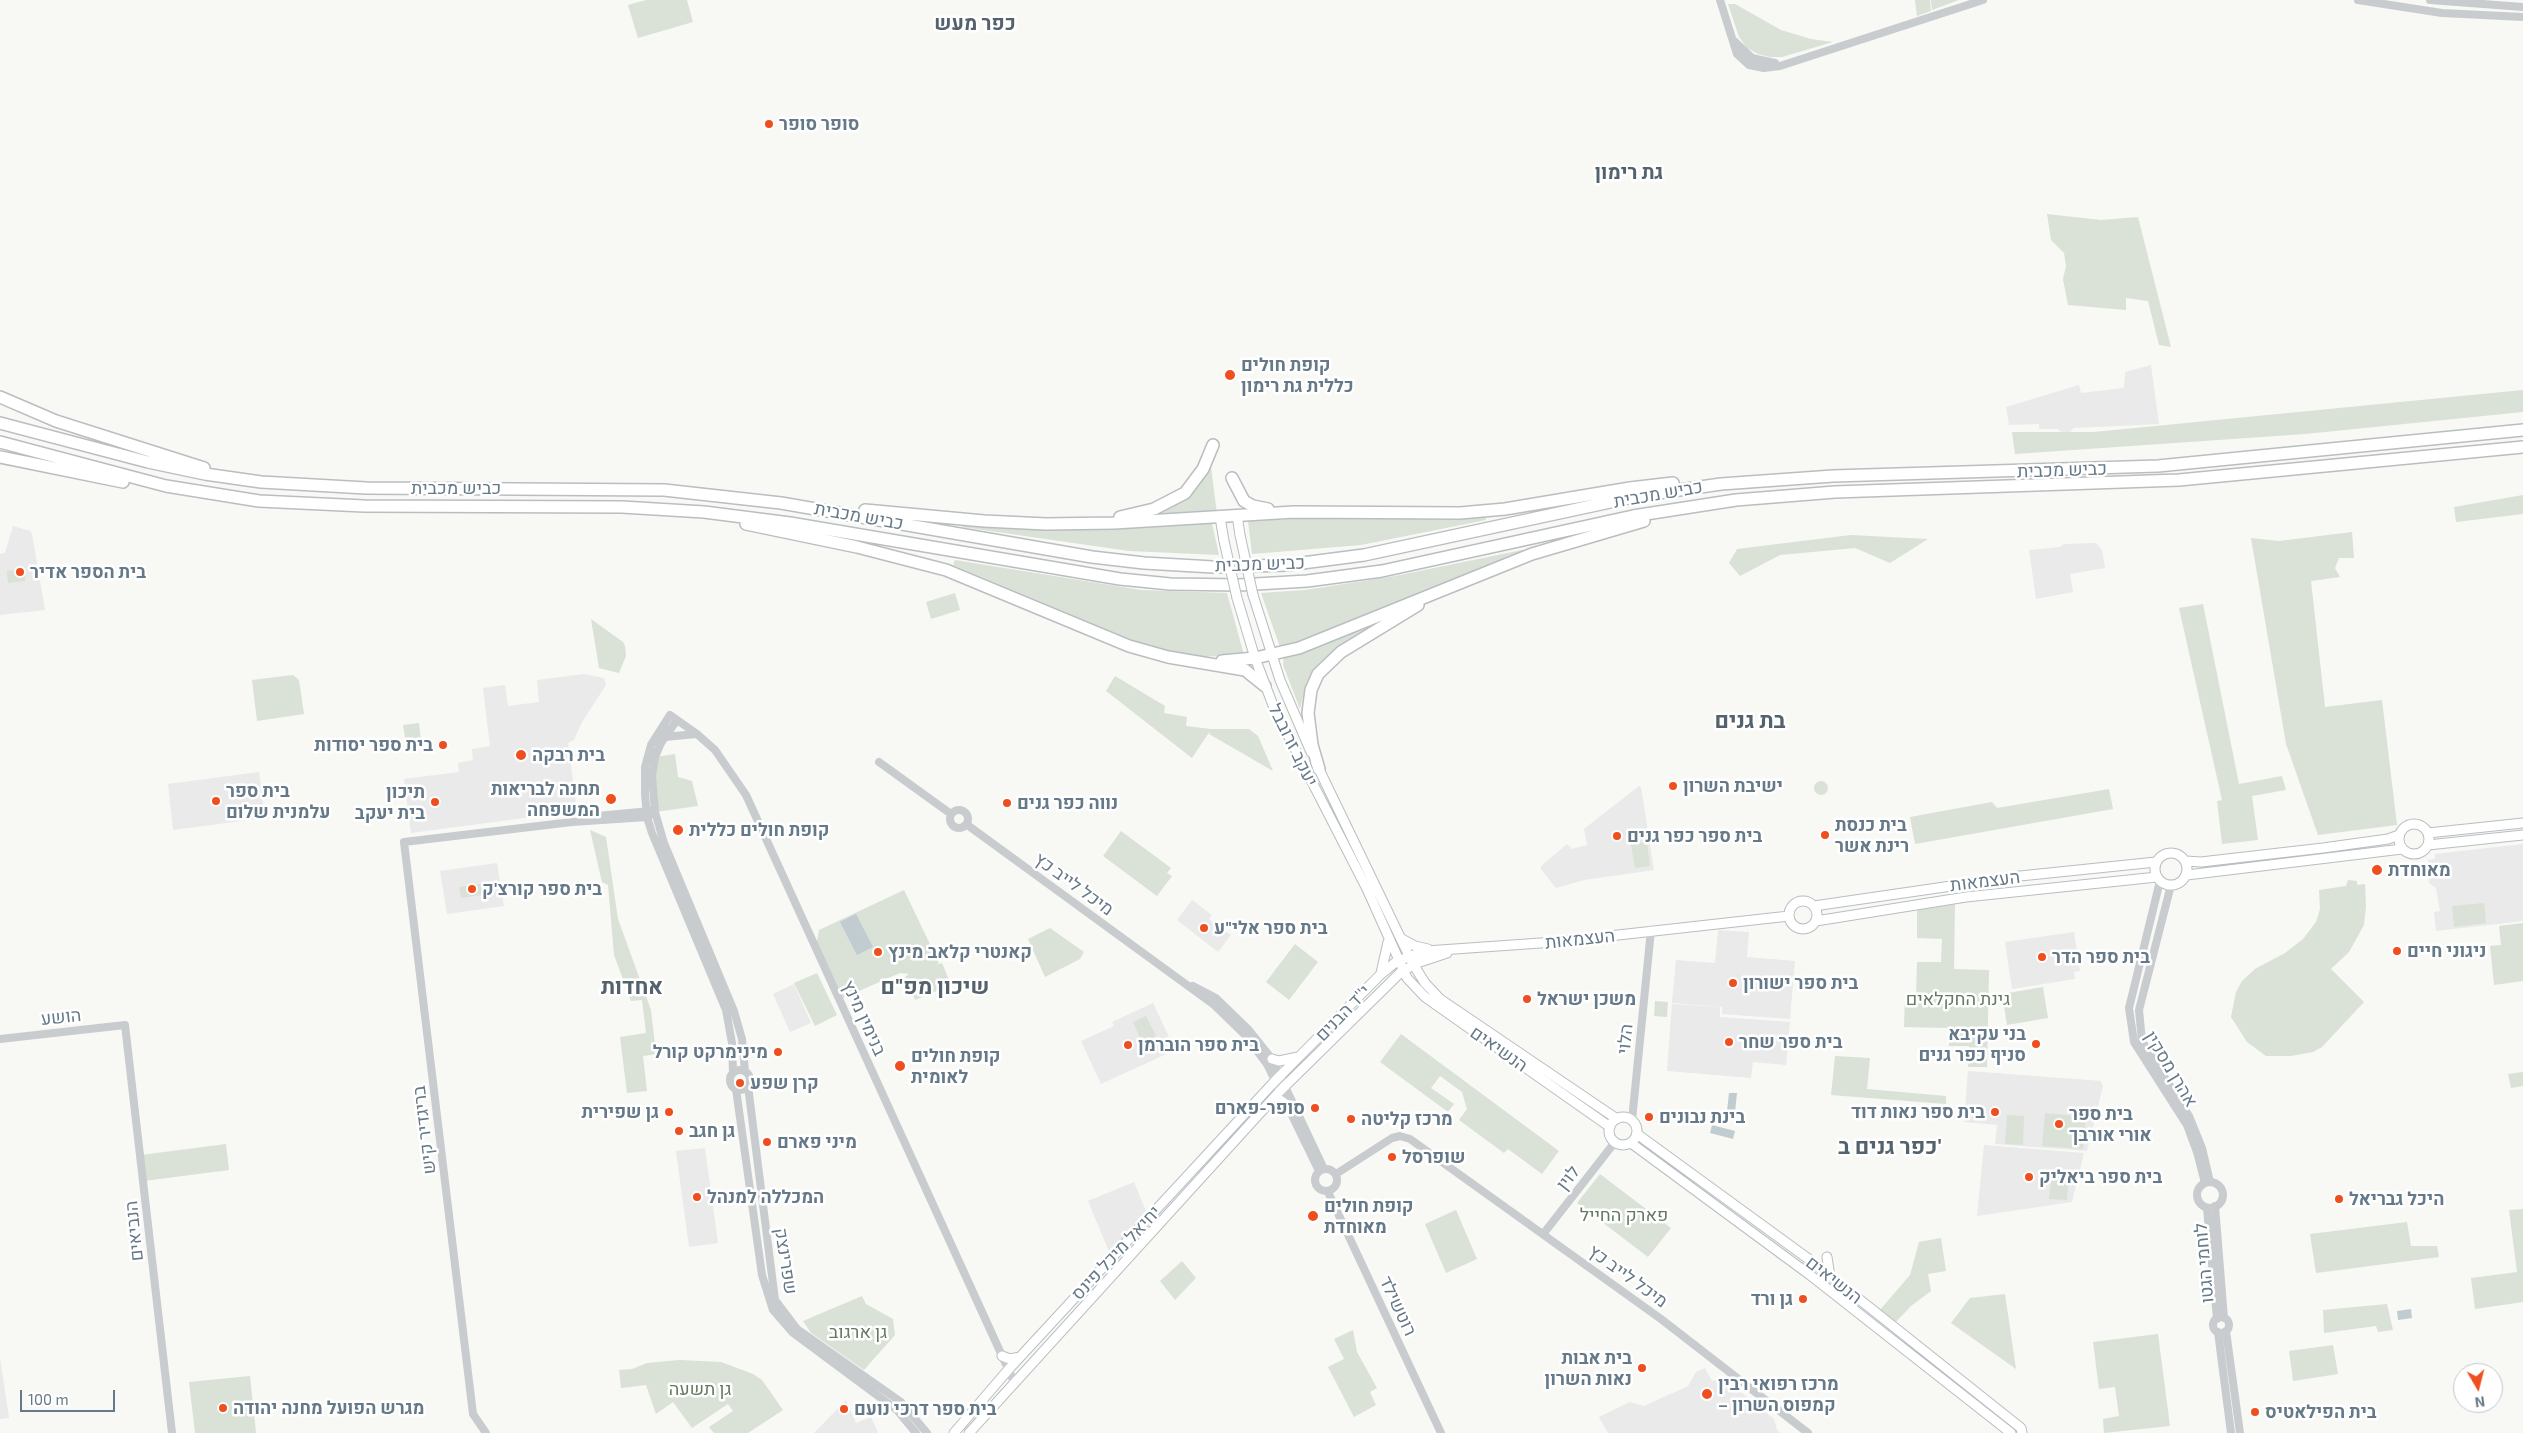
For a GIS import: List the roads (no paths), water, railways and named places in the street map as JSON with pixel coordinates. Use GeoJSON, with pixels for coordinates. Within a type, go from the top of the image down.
{"type":"FeatureCollection","features":[{"type":"Feature","properties":{"kind":"highway"},"geometry":{"type":"LineString","coordinates":[[0,397],[56,422],[244,480]]}},
{"type":"Feature","properties":{"kind":"highway","name":"כביש מכבית"},"geometry":{"type":"LineString","coordinates":[[0,423],[148,462],[244,480],[298,486],[366,488],[635,488],[781,503],[1092,557],[1159,564],[1240,566],[1308,563],[1380,552],[1638,496],[1741,482],[1833,476],[2158,466],[2523,430]]}},
{"type":"Feature","properties":{"kind":"highway","name":"כביש מכבית"},"geometry":{"type":"LineString","coordinates":[[0,442],[104,471],[209,494],[259,501],[321,505],[605,507],[678,510],[772,520],[1120,579],[1170,584],[1239,585],[1307,581],[1382,571],[1632,516],[1701,505],[1835,492],[2179,480],[2523,447]]}},
{"type":"Feature","properties":{"kind":"highway"},"geometry":{"type":"LineString","coordinates":[[1073,524],[1144,512],[1176,499],[1185,493],[1198,477],[1213,445]]}},
{"type":"Feature","properties":{"kind":"highway"},"geometry":{"type":"LineString","coordinates":[[0,457],[97,478],[209,494]]}},
{"type":"Feature","properties":{"kind":"highway"},"geometry":{"type":"LineString","coordinates":[[1232,478],[1241,498],[1248,504],[1282,512]]}},
{"type":"Feature","properties":{"kind":"highway"},"geometry":{"type":"LineString","coordinates":[[781,503],[984,521],[1073,524],[1282,512],[1467,512],[1655,484],[1741,482]]}},
{"type":"Feature","properties":{"kind":"highway"},"geometry":{"type":"LineString","coordinates":[[1192,660],[1255,658],[1299,648],[1468,579],[1566,543],[1701,505]]}},
{"type":"Feature","properties":{"kind":"highway"},"geometry":{"type":"LineString","coordinates":[[678,510],[808,536],[928,564],[992,587],[1129,646],[1157,655],[1245,670],[1265,686]]}},
{"type":"Feature","properties":{"kind":"highway"},"geometry":{"type":"LineString","coordinates":[[1319,769],[1312,745],[1308,713],[1311,690],[1322,668],[1342,652],[1379,628],[1468,579]]}},
{"type":"Feature","properties":{"kind":"main road","name":"יעקב זרובבל"},"geometry":{"type":"LineString","coordinates":[[1237,516],[1253,595],[1272,655],[1299,729],[1409,955]]}},
{"type":"Feature","properties":{"kind":"main road","name":"יעקב זרובבל"},"geometry":{"type":"LineString","coordinates":[[1220,517],[1237,598],[1265,686],[1287,737],[1366,890],[1388,936],[1397,961]]}},
{"type":"Feature","properties":{"kind":"main road"},"geometry":{"type":"LineString","coordinates":[[2186,861],[2201,862],[2388,839],[2399,835],[2406,825],[2415,823],[2423,826],[2428,833],[2428,845],[2423,851],[2416,854],[2408,853],[2402,849],[2187,875],[2180,883],[2171,886],[2159,879],[2156,862],[2169,852],[2179,854],[2186,861],[2187,875]]}},
{"type":"Feature","properties":{"kind":"main road"},"geometry":{"type":"LineString","coordinates":[[2428,833],[2523,823]]}},
{"type":"Feature","properties":{"kind":"main road"},"geometry":{"type":"LineString","coordinates":[[2399,835],[2402,849]]}},
{"type":"Feature","properties":{"kind":"main road"},"geometry":{"type":"LineString","coordinates":[[2428,845],[2523,835]]}},
{"type":"Feature","properties":{"kind":"main road","name":"העצמאות"},"geometry":{"type":"LineString","coordinates":[[1814,906],[2000,879],[2156,862]]}},
{"type":"Feature","properties":{"kind":"main road","name":"העצמאות"},"geometry":{"type":"LineString","coordinates":[[1816,921],[1966,897],[2159,879]]}},
{"type":"Feature","properties":{"kind":"main road"},"geometry":{"type":"LineString","coordinates":[[1806,902],[1814,906],[1817,914],[1816,921],[1808,929],[1799,929],[1791,924],[1790,910],[1797,903],[1806,902]]}},
{"type":"Feature","properties":{"kind":"main road","name":"העצמאות"},"geometry":{"type":"LineString","coordinates":[[1409,955],[1433,950],[1459,950],[1555,942],[1789,916]]}},
{"type":"Feature","properties":{"kind":"main road"},"geometry":{"type":"LineString","coordinates":[[1380,975],[1387,954],[1388,936]]}},
{"type":"Feature","properties":{"kind":"main road"},"geometry":{"type":"LineString","coordinates":[[1402,938],[1415,946],[1433,950]]}},
{"type":"Feature","properties":{"kind":"main road","name":"העצמאות"},"geometry":{"type":"LineString","coordinates":[[1402,971],[1413,964],[1459,950]]}},
{"type":"Feature","properties":{"kind":"main road","name":"י''ד הבנים"},"geometry":{"type":"LineString","coordinates":[[1278,1079],[1380,975],[1397,961],[1409,955]]}},
{"type":"Feature","properties":{"kind":"main road","name":"הנשיאים"},"geometry":{"type":"LineString","coordinates":[[1409,955],[1425,984],[1440,999],[1617,1119]]}},
{"type":"Feature","properties":{"kind":"main road","name":"הנשיאים"},"geometry":{"type":"LineString","coordinates":[[1397,961],[1412,986],[1425,997],[1610,1127]]}},
{"type":"Feature","properties":{"kind":"main road","name":"י''ד הבנים"},"geometry":{"type":"LineString","coordinates":[[1283,1088],[1402,971]]}},
{"type":"Feature","properties":{"kind":"main road"},"geometry":{"type":"LineString","coordinates":[[1386,985],[1396,982],[1412,986]]}},
{"type":"Feature","properties":{"kind":"main road"},"geometry":{"type":"LineString","coordinates":[[1272,1058],[1279,1062],[1301,1056]]}},
{"type":"Feature","properties":{"kind":"main road","name":"יחיאל מיכל פינס"},"geometry":{"type":"LineString","coordinates":[[954,1433],[1008,1370],[1278,1079]]}},
{"type":"Feature","properties":{"kind":"main road","name":"יחיאל מיכל פינס"},"geometry":{"type":"LineString","coordinates":[[969,1433],[1283,1088]]}},
{"type":"Feature","properties":{"kind":"main road"},"geometry":{"type":"LineString","coordinates":[[1270,1102],[1280,1100],[1287,1105]]}},
{"type":"Feature","properties":{"kind":"main road"},"geometry":{"type":"LineString","coordinates":[[1622,1117],[1632,1120],[1636,1126],[1637,1134],[1631,1143],[1623,1145],[1615,1142],[1610,1136],[1610,1127],[1617,1119],[1622,1117]]}},
{"type":"Feature","properties":{"kind":"main road","name":"הנשיאים"},"geometry":{"type":"LineString","coordinates":[[1637,1134],[1830,1277],[2021,1428],[2022,1433]]}},
{"type":"Feature","properties":{"kind":"main road","name":"הנשיאים"},"geometry":{"type":"LineString","coordinates":[[1631,1143],[1810,1275],[2011,1433]]}},
{"type":"Feature","properties":{"kind":"main road"},"geometry":{"type":"LineString","coordinates":[[1828,1257],[1830,1277]]}},
{"type":"Feature","properties":{"kind":"main road"},"geometry":{"type":"LineString","coordinates":[[1002,1356],[1010,1359],[1020,1357]]}},
{"type":"Feature","properties":{"kind":"street"},"geometry":{"type":"LineString","coordinates":[[1720,0],[1729,32],[1740,48],[1759,61],[1772,63],[1794,60],[1983,0]]}},
{"type":"Feature","properties":{"kind":"street"},"geometry":{"type":"LineString","coordinates":[[2358,0],[2454,14],[2523,17]]}},
{"type":"Feature","properties":{"kind":"street"},"geometry":{"type":"LineString","coordinates":[[2430,0],[2523,7]]}},
{"type":"Feature","properties":{"kind":"street"},"geometry":{"type":"LineString","coordinates":[[674,718],[652,767],[649,813],[664,843],[734,1011],[742,1040],[745,1071],[751,1080],[743,1090],[736,1090],[730,1081],[733,1072],[732,1043],[726,1010],[656,842],[649,813],[644,778],[648,755],[657,734],[674,718]]}},
{"type":"Feature","properties":{"kind":"street","name":"בנימין מינץ"},"geometry":{"type":"LineString","coordinates":[[674,718],[697,734],[715,750],[746,795],[1014,1382]]}},
{"type":"Feature","properties":{"kind":"street"},"geometry":{"type":"LineString","coordinates":[[665,737],[697,734]]}},
{"type":"Feature","properties":{"kind":"street"},"geometry":{"type":"LineString","coordinates":[[879,762],[951,814]]}},
{"type":"Feature","properties":{"kind":"street"},"geometry":{"type":"LineString","coordinates":[[957,810],[964,812],[968,818],[966,824],[962,827],[953,826],[950,819],[951,814],[957,810]]}},
{"type":"Feature","properties":{"kind":"street","name":"בריגדיר קיש"},"geometry":{"type":"LineString","coordinates":[[486,1433],[473,1414],[404,842],[572,822],[588,817],[649,813]]}},
{"type":"Feature","properties":{"kind":"street","name":"מיכל לייב כץ"},"geometry":{"type":"LineString","coordinates":[[966,824],[1162,970],[1213,1004],[1246,1036],[1283,1088]]}},
{"type":"Feature","properties":{"kind":"street","name":"אהרן מסקין"},"geometry":{"type":"LineString","coordinates":[[2159,879],[2129,1008],[2134,1042],[2187,1126],[2208,1183]]}},
{"type":"Feature","properties":{"kind":"street","name":"אהרן מסקין"},"geometry":{"type":"LineString","coordinates":[[2171,886],[2139,1010],[2142,1041],[2189,1116],[2202,1148],[2208,1183]]}},
{"type":"Feature","properties":{"kind":"street","name":"הלוי"},"geometry":{"type":"LineString","coordinates":[[1632,1120],[1651,930]]}},
{"type":"Feature","properties":{"kind":"street","name":"מיכל לייב כץ"},"geometry":{"type":"LineString","coordinates":[[1162,970],[1216,998],[1248,1029],[1272,1058],[1278,1079]]}},
{"type":"Feature","properties":{"kind":"street","name":"הושע"},"geometry":{"type":"LineString","coordinates":[[0,1040],[125,1025]]}},
{"type":"Feature","properties":{"kind":"street","name":"הנביאים"},"geometry":{"type":"LineString","coordinates":[[125,1025],[172,1433]]}},
{"type":"Feature","properties":{"kind":"street"},"geometry":{"type":"LineString","coordinates":[[733,1072],[745,1071]]}},
{"type":"Feature","properties":{"kind":"street","name":"שפרינצק"},"geometry":{"type":"LineString","coordinates":[[748,1086],[775,1300],[797,1328],[901,1402],[926,1433]]}},
{"type":"Feature","properties":{"kind":"street"},"geometry":{"type":"LineString","coordinates":[[1283,1088],[1287,1105],[1322,1170]]}},
{"type":"Feature","properties":{"kind":"street"},"geometry":{"type":"LineString","coordinates":[[1283,1088],[1322,1170]]}},
{"type":"Feature","properties":{"kind":"street","name":"שפרינצק"},"geometry":{"type":"LineString","coordinates":[[736,1090],[762,1275],[773,1310],[792,1332],[897,1410],[916,1433]]}},
{"type":"Feature","properties":{"kind":"street","name":"מיכל לייב כץ"},"geometry":{"type":"LineString","coordinates":[[1336,1174],[1392,1138],[1400,1136],[1410,1139],[1544,1233],[1661,1319],[1808,1433]]}},
{"type":"Feature","properties":{"kind":"street","name":"לוין"},"geometry":{"type":"LineString","coordinates":[[1544,1233],[1615,1142]]}},
{"type":"Feature","properties":{"kind":"street"},"geometry":{"type":"LineString","coordinates":[[1322,1170],[1331,1170],[1336,1174],[1336,1185],[1328,1192],[1320,1190],[1315,1185],[1315,1177],[1322,1170]]}},
{"type":"Feature","properties":{"kind":"street"},"geometry":{"type":"LineString","coordinates":[[2208,1183],[2217,1184],[2223,1192],[2221,1201],[2211,1207],[2201,1203],[2198,1195],[2200,1188],[2208,1183]]}},
{"type":"Feature","properties":{"kind":"street","name":"רוטשילד"},"geometry":{"type":"LineString","coordinates":[[1328,1192],[1441,1433]]}},
{"type":"Feature","properties":{"kind":"street","name":"לוחמי הגטו"},"geometry":{"type":"LineString","coordinates":[[2211,1207],[2220,1318],[2214,1326],[2222,1331],[2240,1433]]}},
{"type":"Feature","properties":{"kind":"street","name":"לוחמי הגטו"},"geometry":{"type":"LineString","coordinates":[[2220,1318],[2229,1325],[2222,1331]]}},
{"type":"Feature","properties":{"kind":"street","name":"לוחמי הגטו"},"geometry":{"type":"LineString","coordinates":[[2222,1331],[2231,1433]]}},
{"type":"Feature","properties":{"kind":"place","name":"סופר סופר"},"geometry":{"type":"Point","coordinates":[769,124]}},
{"type":"Feature","properties":{"kind":"place","name":"קופת חולים כללית גת רימון"},"geometry":{"type":"Point","coordinates":[1230,375]}},
{"type":"Feature","properties":{"kind":"place","name":"בית הספר אדיר"},"geometry":{"type":"Point","coordinates":[20,572]}},
{"type":"Feature","properties":{"kind":"place","name":"בית ספר יסודות"},"geometry":{"type":"Point","coordinates":[443,745]}},
{"type":"Feature","properties":{"kind":"place","name":"בית רבקה"},"geometry":{"type":"Point","coordinates":[521,755]}},
{"type":"Feature","properties":{"kind":"place","name":"ישיבת השרון"},"geometry":{"type":"Point","coordinates":[1673,786]}},
{"type":"Feature","properties":{"kind":"place","name":"תחנה לבריאות המשפחה"},"geometry":{"type":"Point","coordinates":[611,799]}},
{"type":"Feature","properties":{"kind":"place","name":"בית ספר עלמנית שלום"},"geometry":{"type":"Point","coordinates":[216,801]}},
{"type":"Feature","properties":{"kind":"place","name":"תיכון בית יעקב"},"geometry":{"type":"Point","coordinates":[435,802]}},
{"type":"Feature","properties":{"kind":"place","name":"נווה כפר גנים"},"geometry":{"type":"Point","coordinates":[1007,803]}},
{"type":"Feature","properties":{"kind":"place","name":"קופת חולים כללית"},"geometry":{"type":"Point","coordinates":[678,830]}},
{"type":"Feature","properties":{"kind":"place","name":"בית כנסת רינת אשר"},"geometry":{"type":"Point","coordinates":[1825,835]}},
{"type":"Feature","properties":{"kind":"place","name":"בית ספר כפר גנים"},"geometry":{"type":"Point","coordinates":[1617,836]}},
{"type":"Feature","properties":{"kind":"place","name":"מאוחדת"},"geometry":{"type":"Point","coordinates":[2377,870]}},
{"type":"Feature","properties":{"kind":"place","name":"בית ספר קורצ'ק"},"geometry":{"type":"Point","coordinates":[472,889]}},
{"type":"Feature","properties":{"kind":"place","name":"בית ספר אלי\"ע"},"geometry":{"type":"Point","coordinates":[1204,928]}},
{"type":"Feature","properties":{"kind":"place","name":"ניגוני חיים"},"geometry":{"type":"Point","coordinates":[2397,951]}},
{"type":"Feature","properties":{"kind":"place","name":"קאנטרי קלאב מינץ"},"geometry":{"type":"Point","coordinates":[878,952]}},
{"type":"Feature","properties":{"kind":"place","name":"בית ספר הדר"},"geometry":{"type":"Point","coordinates":[2042,957]}},
{"type":"Feature","properties":{"kind":"place","name":"בית ספר ישורון"},"geometry":{"type":"Point","coordinates":[1733,983]}},
{"type":"Feature","properties":{"kind":"place","name":"משכן ישראל"},"geometry":{"type":"Point","coordinates":[1527,999]}},
{"type":"Feature","properties":{"kind":"place","name":"בית ספר שחר"},"geometry":{"type":"Point","coordinates":[1729,1042]}},
{"type":"Feature","properties":{"kind":"place","name":"בני עקיבא סניף כפר גנים"},"geometry":{"type":"Point","coordinates":[2036,1044]}},
{"type":"Feature","properties":{"kind":"place","name":"בית ספר הוברמן"},"geometry":{"type":"Point","coordinates":[1128,1045]}},
{"type":"Feature","properties":{"kind":"place","name":"מינימרקט קורל"},"geometry":{"type":"Point","coordinates":[778,1052]}},
{"type":"Feature","properties":{"kind":"place","name":"קופת חולים לאומית"},"geometry":{"type":"Point","coordinates":[900,1066]}},
{"type":"Feature","properties":{"kind":"place","name":"קרן שפע"},"geometry":{"type":"Point","coordinates":[740,1083]}},
{"type":"Feature","properties":{"kind":"place","name":"סופר-פארם"},"geometry":{"type":"Point","coordinates":[1315,1108]}},
{"type":"Feature","properties":{"kind":"place","name":"גן שפירית"},"geometry":{"type":"Point","coordinates":[669,1112]}},
{"type":"Feature","properties":{"kind":"place","name":"בית ספר נאות דוד"},"geometry":{"type":"Point","coordinates":[1995,1112]}},
{"type":"Feature","properties":{"kind":"place","name":"בינת נבונים"},"geometry":{"type":"Point","coordinates":[1649,1117]}},
{"type":"Feature","properties":{"kind":"place","name":"מרכז קליטה"},"geometry":{"type":"Point","coordinates":[1351,1119]}},
{"type":"Feature","properties":{"kind":"place","name":"בית ספר אורי אורבך"},"geometry":{"type":"Point","coordinates":[2059,1124]}},
{"type":"Feature","properties":{"kind":"place","name":"גן חגב"},"geometry":{"type":"Point","coordinates":[679,1131]}},
{"type":"Feature","properties":{"kind":"place","name":"מיני פארם"},"geometry":{"type":"Point","coordinates":[767,1142]}},
{"type":"Feature","properties":{"kind":"place","name":"שופרסל"},"geometry":{"type":"Point","coordinates":[1392,1157]}},
{"type":"Feature","properties":{"kind":"place","name":"בית ספר ביאליק"},"geometry":{"type":"Point","coordinates":[2029,1177]}},
{"type":"Feature","properties":{"kind":"place","name":"המכללה למנהל"},"geometry":{"type":"Point","coordinates":[697,1197]}},
{"type":"Feature","properties":{"kind":"place","name":"היכל גבריאל"},"geometry":{"type":"Point","coordinates":[2339,1199]}},
{"type":"Feature","properties":{"kind":"place","name":"קופת חולים מאוחדת"},"geometry":{"type":"Point","coordinates":[1313,1216]}},
{"type":"Feature","properties":{"kind":"place","name":"גן ורד"},"geometry":{"type":"Point","coordinates":[1803,1299]}},
{"type":"Feature","properties":{"kind":"place","name":"בית אבות נאות השרון"},"geometry":{"type":"Point","coordinates":[1642,1368]}},
{"type":"Feature","properties":{"kind":"place","name":"מרכז רפואי רבין – קמפוס השרון"},"geometry":{"type":"Point","coordinates":[1707,1394]}},
{"type":"Feature","properties":{"kind":"place","name":"מגרש הפועל מחנה יהודה"},"geometry":{"type":"Point","coordinates":[223,1408]}},
{"type":"Feature","properties":{"kind":"place","name":"בית ספר דרכי נועם"},"geometry":{"type":"Point","coordinates":[844,1409]}},
{"type":"Feature","properties":{"kind":"place","name":"בית הפילאטיס"},"geometry":{"type":"Point","coordinates":[2255,1412]}},
{"type":"Feature","properties":{"kind":"district","name":"כפר מעש"},"geometry":{"type":"Point","coordinates":[975,23]}},
{"type":"Feature","properties":{"kind":"district","name":"גת רימון"},"geometry":{"type":"Point","coordinates":[1629,172]}},
{"type":"Feature","properties":{"kind":"district","name":"בת גנים"},"geometry":{"type":"Point","coordinates":[1750,721]}},
{"type":"Feature","properties":{"kind":"district","name":"אחדות"},"geometry":{"type":"Point","coordinates":[632,987]}},
{"type":"Feature","properties":{"kind":"district","name":"שיכון מפ\"ם"},"geometry":{"type":"Point","coordinates":[935,987]}},
{"type":"Feature","properties":{"kind":"district","name":"כפר גנים ב'"},"geometry":{"type":"Point","coordinates":[1890,1147]}},
{"type":"Feature","properties":{"kind":"park label","name":"גינת החקלאים"},"geometry":{"type":"Point","coordinates":[1958,999]}},
{"type":"Feature","properties":{"kind":"park label","name":"פארק החייל"},"geometry":{"type":"Point","coordinates":[1624,1215]}},
{"type":"Feature","properties":{"kind":"park label","name":"גן ארגוב"},"geometry":{"type":"Point","coordinates":[858,1332]}},
{"type":"Feature","properties":{"kind":"park label","name":"גן תשעה"},"geometry":{"type":"Point","coordinates":[700,1389]}}]}
